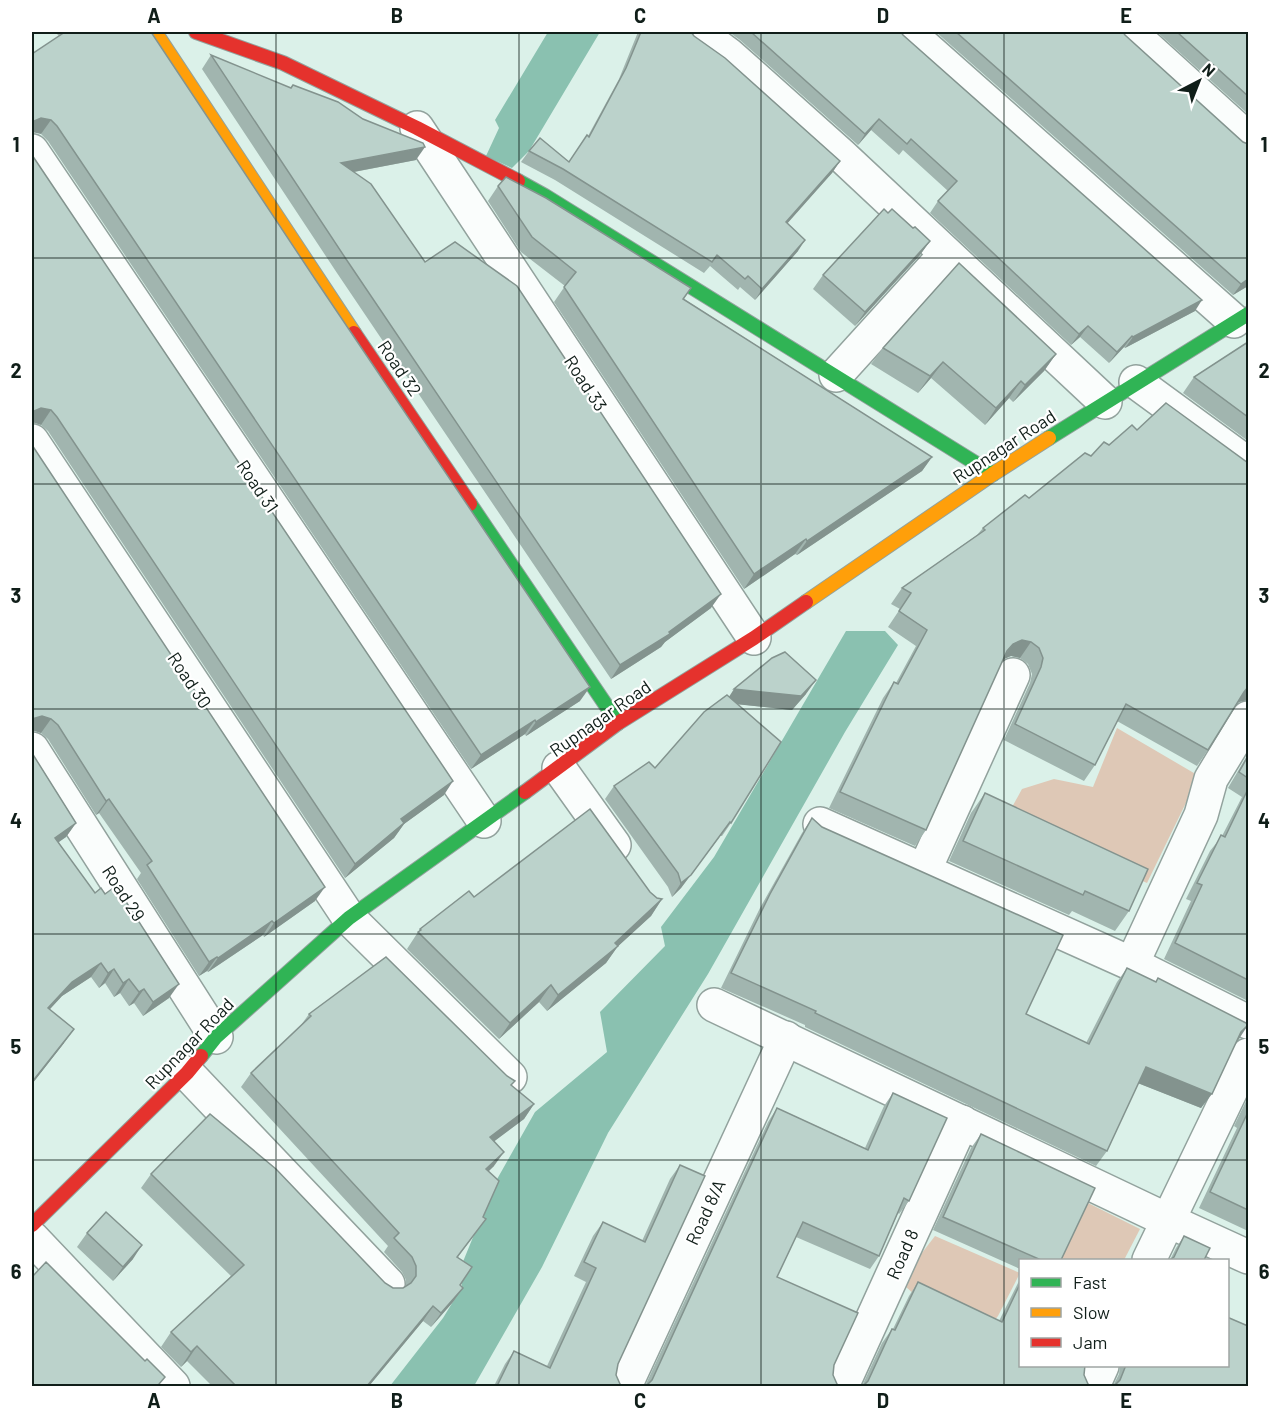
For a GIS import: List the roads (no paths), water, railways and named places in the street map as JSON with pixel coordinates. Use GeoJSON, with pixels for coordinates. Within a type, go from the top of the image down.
{"type":"FeatureCollection","features":[{"type":"Feature","properties":{"kind":"street","name":"Road 32"},"geometry":{"type":"LineString","coordinates":[[155,32],[321,283],[618,723]]}},
{"type":"Feature","properties":{"kind":"street"},"geometry":{"type":"LineString","coordinates":[[196,32],[283,63],[417,128],[545,196],[993,474]]}},
{"type":"Feature","properties":{"kind":"street"},"geometry":{"type":"LineString","coordinates":[[698,32],[729,55],[831,146],[945,255],[1105,402]]}},
{"type":"Feature","properties":{"kind":"street"},"geometry":{"type":"LineString","coordinates":[[908,32],[1241,318]]}},
{"type":"Feature","properties":{"kind":"street"},"geometry":{"type":"LineString","coordinates":[[1130,32],[1248,139]]}},
{"type":"Feature","properties":{"kind":"street","name":"Road 33"},"geometry":{"type":"LineString","coordinates":[[417,128],[754,638]]}},
{"type":"Feature","properties":{"kind":"street","name":"Road 31"},"geometry":{"type":"LineString","coordinates":[[32,151],[484,821]]}},
{"type":"Feature","properties":{"kind":"street"},"geometry":{"type":"LineString","coordinates":[[836,375],[945,255]]}},
{"type":"Feature","properties":{"kind":"street","name":"Rupnagar Road"},"geometry":{"type":"LineString","coordinates":[[32,1225],[187,1073],[216,1037],[349,918],[559,768],[618,723],[754,638],[993,474],[1241,318]]}},
{"type":"Feature","properties":{"kind":"street"},"geometry":{"type":"LineString","coordinates":[[1136,382],[1248,464]]}},
{"type":"Feature","properties":{"kind":"street","name":"Road 30"},"geometry":{"type":"LineString","coordinates":[[32,441],[349,918],[510,1077]]}},
{"type":"Feature","properties":{"kind":"street"},"geometry":{"type":"LineString","coordinates":[[924,871],[1013,675]]}},
{"type":"Feature","properties":{"kind":"street"},"geometry":{"type":"LineString","coordinates":[[1132,964],[1201,815],[1211,779],[1248,717]]}},
{"type":"Feature","properties":{"kind":"street","name":"Road 29"},"geometry":{"type":"LineString","coordinates":[[32,749],[216,1037]]}},
{"type":"Feature","properties":{"kind":"street"},"geometry":{"type":"LineString","coordinates":[[559,768],[633,870]]}},
{"type":"Feature","properties":{"kind":"street"},"geometry":{"type":"LineString","coordinates":[[820,824],[1132,964],[1248,1023]]}},
{"type":"Feature","properties":{"kind":"street"},"geometry":{"type":"LineString","coordinates":[[714,1005],[1248,1257]]}},
{"type":"Feature","properties":{"kind":"street","name":"Road 8/A"},"geometry":{"type":"LineString","coordinates":[[625,1386],[786,1038]]}},
{"type":"Feature","properties":{"kind":"street"},"geometry":{"type":"LineString","coordinates":[[1149,1259],[1248,1055]]}},
{"type":"Feature","properties":{"kind":"street"},"geometry":{"type":"LineString","coordinates":[[187,1073],[388,1284]]}},
{"type":"Feature","properties":{"kind":"street","name":"Road 8"},"geometry":{"type":"LineString","coordinates":[[842,1386],[962,1122]]}},
{"type":"Feature","properties":{"kind":"street"},"geometry":{"type":"LineString","coordinates":[[32,1238],[173,1386]]}},
{"type":"Feature","properties":{"kind":"street"},"geometry":{"type":"LineString","coordinates":[[1093,1386],[1101,1367]]}}]}
